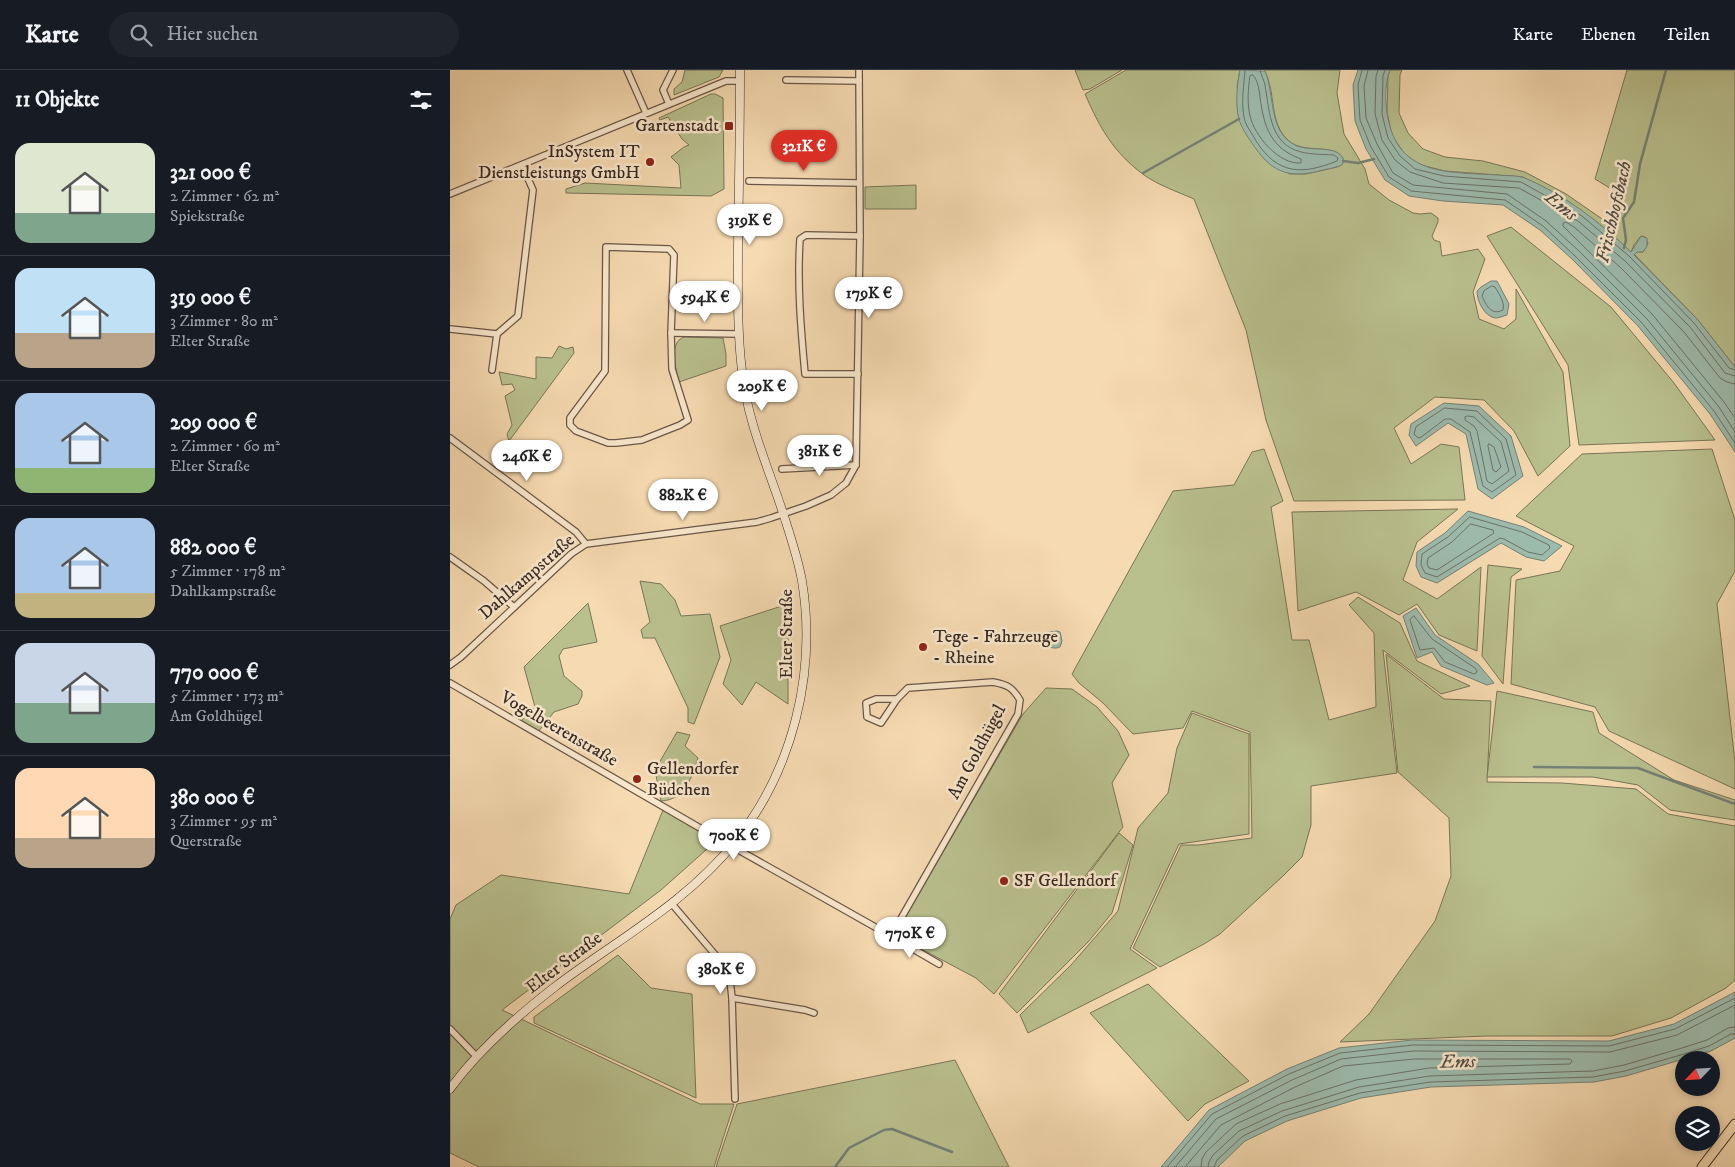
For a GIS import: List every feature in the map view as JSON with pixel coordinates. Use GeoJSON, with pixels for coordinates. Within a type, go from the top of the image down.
{"type":"FeatureCollection","features":[{"type":"Feature","properties":{"kind":"main road","name":"Elter Straße"},"geometry":{"type":"LineString","coordinates":[[450,1089],[477,1057],[512,1022],[556,986],[672,904],[719,862],[755,814],[777,772],[789,743],[801,697],[806,647],[806,613],[802,580],[784,514],[749,406],[742,373],[739,334],[740,70]]}},
{"type":"Feature","properties":{"kind":"main road"},"geometry":{"type":"LineString","coordinates":[[1702,1167],[1735,1124]]}},
{"type":"Feature","properties":{"kind":"street"},"geometry":{"type":"LineString","coordinates":[[627,70],[646,113]]}},
{"type":"Feature","properties":{"kind":"street"},"geometry":{"type":"LineString","coordinates":[[669,104],[663,90],[672,70]]}},
{"type":"Feature","properties":{"kind":"street"},"geometry":{"type":"LineString","coordinates":[[782,469],[856,465],[860,236],[858,70]]}},
{"type":"Feature","properties":{"kind":"street"},"geometry":{"type":"LineString","coordinates":[[786,80],[858,81]]}},
{"type":"Feature","properties":{"kind":"street"},"geometry":{"type":"LineString","coordinates":[[451,192],[522,165],[726,81],[740,81]]}},
{"type":"Feature","properties":{"kind":"street"},"geometry":{"type":"LineString","coordinates":[[492,370],[497,334],[518,316],[533,190],[522,165]]}},
{"type":"Feature","properties":{"kind":"street"},"geometry":{"type":"LineString","coordinates":[[750,181],[858,183]]}},
{"type":"Feature","properties":{"kind":"street"},"geometry":{"type":"LineString","coordinates":[[858,374],[805,374],[798,264],[800,240],[806,235],[860,236]]}},
{"type":"Feature","properties":{"kind":"street"},"geometry":{"type":"LineString","coordinates":[[606,247],[669,249],[674,255],[671,333],[672,369],[688,420],[642,440],[616,443],[608,443],[576,431],[570,425],[570,418],[605,371],[606,247]]}},
{"type":"Feature","properties":{"kind":"street"},"geometry":{"type":"LineString","coordinates":[[450,328],[497,334]]}},
{"type":"Feature","properties":{"kind":"street"},"geometry":{"type":"LineString","coordinates":[[671,333],[739,334]]}},
{"type":"Feature","properties":{"kind":"street"},"geometry":{"type":"LineString","coordinates":[[450,438],[576,532],[586,544]]}},
{"type":"Feature","properties":{"kind":"street","name":"Dahlkampstraße"},"geometry":{"type":"LineString","coordinates":[[450,665],[461,657],[571,554],[586,544],[757,522],[784,514],[831,495],[846,483],[856,465]]}},
{"type":"Feature","properties":{"kind":"street"},"geometry":{"type":"LineString","coordinates":[[450,556],[514,607]]}},
{"type":"Feature","properties":{"kind":"street","name":"Am Goldhügel"},"geometry":{"type":"LineString","coordinates":[[891,936],[1018,714],[1020,700],[1014,690],[1006,684],[993,682],[908,688],[897,699],[881,723],[867,717],[866,703],[876,699],[897,699]]}},
{"type":"Feature","properties":{"kind":"street","name":"Vogelbeerenstraße"},"geometry":{"type":"LineString","coordinates":[[450,683],[732,846]]}},
{"type":"Feature","properties":{"kind":"street"},"geometry":{"type":"LineString","coordinates":[[732,846],[940,964]]}},
{"type":"Feature","properties":{"kind":"street"},"geometry":{"type":"LineString","coordinates":[[672,904],[729,971],[732,998],[735,1099]]}},
{"type":"Feature","properties":{"kind":"street"},"geometry":{"type":"LineString","coordinates":[[732,998],[814,1013]]}},
{"type":"Feature","properties":{"kind":"street"},"geometry":{"type":"LineString","coordinates":[[450,1029],[477,1057]]}},
{"type":"Feature","properties":{"kind":"green space"},"geometry":{"type":"Polygon","coordinates":[[[685,70],[723,70],[719,77],[674,95],[674,89],[682,82],[685,70]]]}},
{"type":"Feature","properties":{"kind":"green space"},"geometry":{"type":"Polygon","coordinates":[[[1075,70],[1122,70],[1090,89],[1083,90],[1075,70]]]}},
{"type":"Feature","properties":{"kind":"green space"},"geometry":{"type":"Polygon","coordinates":[[[1126,70],[1240,70],[1237,87],[1289,174],[1306,174],[1337,167],[1344,161],[1341,155],[1335,152],[1296,145],[1282,134],[1275,117],[1268,79],[1264,70],[1340,70],[1337,93],[1344,134],[1365,169],[1369,184],[1389,200],[1413,213],[1431,213],[1438,218],[1432,236],[1434,240],[1440,242],[1442,256],[1478,249],[1485,259],[1473,292],[1479,319],[1504,329],[1516,319],[1516,289],[1563,372],[1570,446],[1538,476],[1514,431],[1484,400],[1435,397],[1394,428],[1411,464],[1441,444],[1459,447],[1465,500],[1294,501],[1266,420],[1246,330],[1194,199],[1150,179],[1133,166],[1108,139],[1085,94],[1126,70]]]}},
{"type":"Feature","properties":{"kind":"green space"},"geometry":{"type":"Polygon","coordinates":[[[1390,70],[1402,70],[1400,75],[1399,113],[1408,133],[1423,149],[1445,157],[1483,161],[1525,172],[1566,194],[1608,223],[1621,195],[1595,179],[1627,70],[1735,70],[1735,367],[1698,320],[1634,254],[1643,252],[1648,243],[1645,237],[1641,236],[1631,252],[1612,235],[1523,177],[1445,171],[1417,164],[1404,153],[1392,136],[1387,112],[1388,76],[1390,70]]]}},
{"type":"Feature","properties":{"kind":"green space"},"geometry":{"type":"Polygon","coordinates":[[[711,94],[723,98],[724,189],[711,196],[566,193],[566,189],[585,183],[681,188],[679,165],[671,157],[689,145],[682,139],[668,117],[660,120],[659,118],[711,94]]]}},
{"type":"Feature","properties":{"kind":"green space"},"geometry":{"type":"Polygon","coordinates":[[[916,185],[916,209],[865,209],[865,187],[916,185]]]}},
{"type":"Feature","properties":{"kind":"green space"},"geometry":{"type":"Polygon","coordinates":[[[1511,227],[1611,307],[1674,383],[1715,440],[1579,445],[1568,365],[1487,236],[1511,227]]]}},
{"type":"Feature","properties":{"kind":"green space"},"geometry":{"type":"Polygon","coordinates":[[[684,337],[723,338],[726,366],[679,382],[674,357],[676,345],[684,337]]]}},
{"type":"Feature","properties":{"kind":"green space"},"geometry":{"type":"Polygon","coordinates":[[[559,346],[566,349],[573,347],[574,353],[509,441],[507,434],[512,425],[505,396],[515,390],[512,384],[502,385],[499,372],[536,379],[536,357],[552,358],[559,346]]]}},
{"type":"Feature","properties":{"kind":"green space"},"geometry":{"type":"Polygon","coordinates":[[[1264,449],[1283,501],[1271,507],[1292,640],[1309,640],[1329,720],[1376,707],[1374,633],[1349,605],[1358,597],[1400,623],[1417,661],[1470,686],[1441,694],[1383,650],[1397,773],[1311,786],[1311,825],[1302,857],[1220,934],[1160,967],[1133,948],[1181,845],[1198,845],[1252,838],[1250,732],[1192,711],[1183,728],[1133,734],[1103,703],[1079,683],[1072,674],[1173,491],[1234,485],[1252,452],[1264,449]]]}},
{"type":"Feature","properties":{"kind":"green space"},"geometry":{"type":"Polygon","coordinates":[[[1712,449],[1735,520],[1735,571],[1717,604],[1735,762],[1735,789],[1609,731],[1595,707],[1511,684],[1516,580],[1560,571],[1574,546],[1516,516],[1582,454],[1712,449]]]}},
{"type":"Feature","properties":{"kind":"green space"},"geometry":{"type":"Polygon","coordinates":[[[1458,509],[1417,542],[1403,580],[1437,599],[1481,567],[1477,651],[1439,635],[1417,604],[1399,615],[1356,592],[1298,611],[1292,512],[1458,509]]]}},
{"type":"Feature","properties":{"kind":"green space"},"geometry":{"type":"Polygon","coordinates":[[[1488,565],[1522,569],[1511,577],[1503,684],[1482,656],[1488,565]]]}},
{"type":"Feature","properties":{"kind":"green space"},"geometry":{"type":"Polygon","coordinates":[[[640,581],[661,584],[675,600],[681,616],[710,614],[720,657],[694,724],[688,722],[688,708],[655,638],[643,638],[641,630],[650,622],[640,581]]]}},
{"type":"Feature","properties":{"kind":"green space"},"geometry":{"type":"Polygon","coordinates":[[[588,603],[597,642],[563,649],[559,656],[564,676],[582,691],[582,696],[578,704],[554,712],[538,732],[520,722],[535,707],[524,667],[588,603]]]}},
{"type":"Feature","properties":{"kind":"green space"},"geometry":{"type":"Polygon","coordinates":[[[788,604],[788,704],[756,682],[742,705],[723,684],[731,660],[720,626],[788,604]]]}},
{"type":"Feature","properties":{"kind":"green space"},"geometry":{"type":"Polygon","coordinates":[[[1386,654],[1444,699],[1491,701],[1487,782],[1562,783],[1636,789],[1668,814],[1735,826],[1735,980],[1726,988],[1671,1018],[1612,1036],[1486,1036],[1340,1042],[1369,1014],[1435,921],[1451,876],[1449,818],[1398,772],[1386,654]]]}},
{"type":"Feature","properties":{"kind":"green space","name":"SF Gellendorf"},"geometry":{"type":"Polygon","coordinates":[[[1046,688],[1072,689],[1097,707],[1118,731],[1129,755],[1112,783],[1123,827],[994,994],[976,978],[895,935],[1023,714],[1046,688]]]}},
{"type":"Feature","properties":{"kind":"green space"},"geometry":{"type":"Polygon","coordinates":[[[1497,691],[1593,712],[1599,733],[1674,780],[1735,800],[1735,820],[1670,810],[1638,785],[1593,777],[1487,777],[1497,691]]]}},
{"type":"Feature","properties":{"kind":"green space"},"geometry":{"type":"Polygon","coordinates":[[[1192,713],[1249,734],[1249,834],[1179,844],[1130,949],[1157,968],[1028,1033],[1020,1015],[1071,965],[1118,911],[1138,828],[1168,793],[1177,748],[1192,713]]]}},
{"type":"Feature","properties":{"kind":"green space"},"geometry":{"type":"Polygon","coordinates":[[[677,732],[690,735],[685,746],[698,758],[690,780],[682,792],[669,800],[661,801],[655,770],[677,732]]]}},
{"type":"Feature","properties":{"kind":"green space"},"geometry":{"type":"Polygon","coordinates":[[[663,810],[716,841],[661,890],[502,1010],[700,1104],[734,1104],[714,1167],[479,1167],[450,1153],[450,919],[456,905],[501,875],[629,894],[663,810]]]}},
{"type":"Feature","properties":{"kind":"green space"},"geometry":{"type":"Polygon","coordinates":[[[1119,833],[1133,845],[1112,913],[1088,942],[1017,1013],[999,994],[1119,833]]]}},
{"type":"Feature","properties":{"kind":"green space"},"geometry":{"type":"Polygon","coordinates":[[[618,955],[651,988],[692,994],[696,1098],[534,1023],[534,1017],[618,955]]]}},
{"type":"Feature","properties":{"kind":"green space"},"geometry":{"type":"Polygon","coordinates":[[[1148,984],[1249,1081],[1205,1104],[1188,1121],[1090,1013],[1148,984]]]}},
{"type":"Feature","properties":{"kind":"green space"},"geometry":{"type":"Polygon","coordinates":[[[955,1060],[1009,1167],[716,1167],[737,1104],[955,1060]]]}},
{"type":"Feature","properties":{"kind":"water"},"geometry":{"type":"Polygon","coordinates":[[[1240,70],[1265,71],[1276,122],[1286,139],[1301,147],[1336,152],[1341,155],[1344,161],[1342,165],[1298,174],[1280,170],[1266,160],[1248,138],[1239,120],[1237,95],[1240,70]]]}},
{"type":"Feature","properties":{"kind":"water","name":"Ems"},"geometry":{"type":"Polygon","coordinates":[[[1358,70],[1390,70],[1386,96],[1389,123],[1396,141],[1405,153],[1417,162],[1431,168],[1447,171],[1525,178],[1581,210],[1631,252],[1641,236],[1647,238],[1647,246],[1643,252],[1637,252],[1634,255],[1698,320],[1735,367],[1735,452],[1710,414],[1638,326],[1572,259],[1540,230],[1503,205],[1443,201],[1409,196],[1385,180],[1366,149],[1355,121],[1353,85],[1358,70]]]}},
{"type":"Feature","properties":{"kind":"water"},"geometry":{"type":"Polygon","coordinates":[[[1491,281],[1497,281],[1509,304],[1507,315],[1496,318],[1491,317],[1484,311],[1478,299],[1477,291],[1491,281]]]}},
{"type":"Feature","properties":{"kind":"water"},"geometry":{"type":"Polygon","coordinates":[[[1444,403],[1479,406],[1511,436],[1523,476],[1492,499],[1478,489],[1466,434],[1448,423],[1416,446],[1409,435],[1411,424],[1444,403]]]}},
{"type":"Feature","properties":{"kind":"water"},"geometry":{"type":"Polygon","coordinates":[[[1468,511],[1524,527],[1562,546],[1544,561],[1526,557],[1501,543],[1437,583],[1421,577],[1416,566],[1417,552],[1445,533],[1468,511]]]}},
{"type":"Feature","properties":{"kind":"water"},"geometry":{"type":"Polygon","coordinates":[[[1416,608],[1435,635],[1478,664],[1494,683],[1487,685],[1441,666],[1432,652],[1417,658],[1403,616],[1416,608]]]}},
{"type":"Feature","properties":{"kind":"water"},"geometry":{"type":"Polygon","coordinates":[[[1060,632],[1062,641],[1060,647],[1050,647],[1043,640],[1042,633],[1060,632]]]}},
{"type":"Feature","properties":{"kind":"water","name":"Ems"},"geometry":{"type":"Polygon","coordinates":[[[1735,992],[1735,1038],[1711,1051],[1675,1051],[1675,1062],[1626,1076],[1594,1082],[1431,1087],[1361,1098],[1287,1121],[1245,1141],[1218,1167],[1161,1167],[1209,1110],[1287,1069],[1339,1048],[1412,1040],[1609,1041],[1674,1024],[1735,992]]]}},
{"type":"Feature","properties":{"kind":"waterway","name":"Frischhofsbach"},"geometry":{"type":"LineString","coordinates":[[1624,248],[1626,240],[1623,218],[1634,202],[1640,164],[1666,70]]}},
{"type":"Feature","properties":{"kind":"waterway"},"geometry":{"type":"LineString","coordinates":[[1143,173],[1239,119]]}},
{"type":"Feature","properties":{"kind":"waterway"},"geometry":{"type":"LineString","coordinates":[[1343,161],[1358,163],[1374,159]]}},
{"type":"Feature","properties":{"kind":"waterway"},"geometry":{"type":"LineString","coordinates":[[1534,767],[1638,768],[1735,804]]}},
{"type":"Feature","properties":{"kind":"waterway"},"geometry":{"type":"LineString","coordinates":[[835,1167],[849,1148],[884,1130],[892,1129],[952,1152]]}},
{"type":"Feature","properties":{"kind":"place","name":"Gartenstadt"},"geometry":{"type":"Point","coordinates":[729,126]}},
{"type":"Feature","properties":{"kind":"place","name":"InSystem IT Dienstleistungs GmbH"},"geometry":{"type":"Point","coordinates":[650,162]}},
{"type":"Feature","properties":{"kind":"place","name":"Tege - Fahrzeuge - Rheine"},"geometry":{"type":"Point","coordinates":[923,647]}},
{"type":"Feature","properties":{"kind":"place","name":"Gellendorfer Büdchen"},"geometry":{"type":"Point","coordinates":[637,779]}},
{"type":"Feature","properties":{"kind":"place","name":"SF Gellendorf"},"geometry":{"type":"Point","coordinates":[1004,881]}}]}
